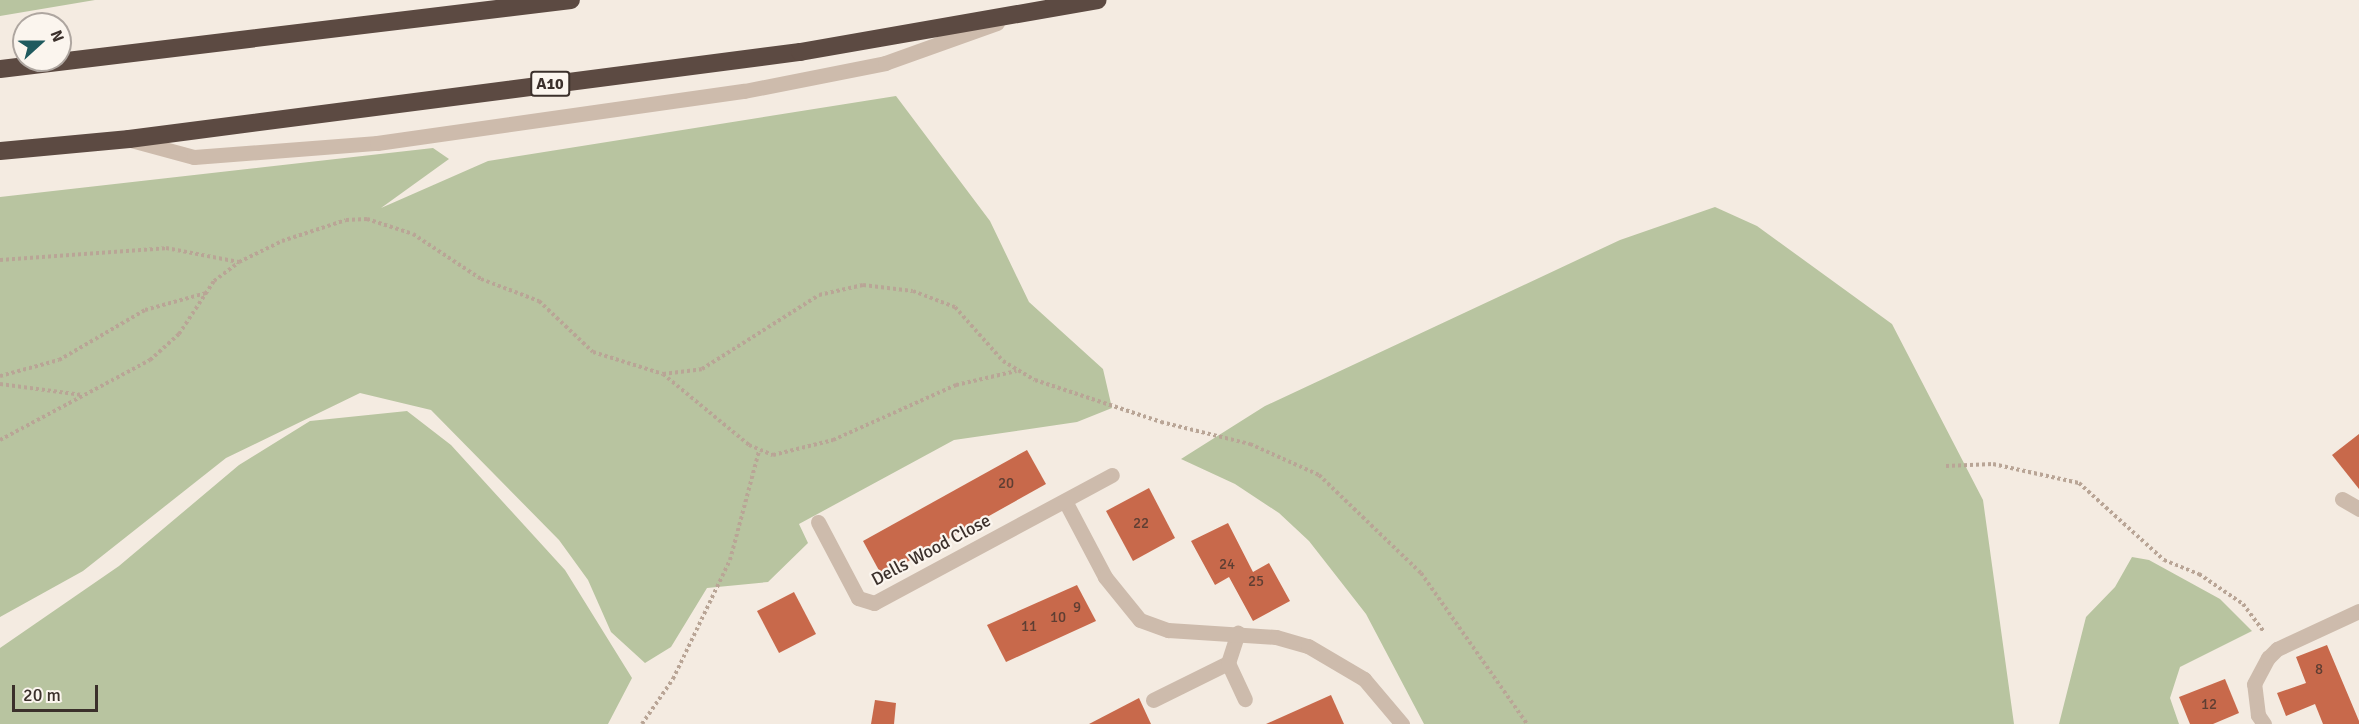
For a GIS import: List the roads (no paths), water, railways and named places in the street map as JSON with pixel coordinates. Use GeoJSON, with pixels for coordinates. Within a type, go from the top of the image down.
{"type":"FeatureCollection","features":[{"type":"Feature","properties":{"kind":"highway"},"geometry":{"type":"LineString","coordinates":[[0,69],[387,26],[571,0]]}},
{"type":"Feature","properties":{"kind":"highway","name":"A10"},"geometry":{"type":"LineString","coordinates":[[0,151],[129,139],[800,52],[1097,0]]}},
{"type":"Feature","properties":{"kind":"street"},"geometry":{"type":"LineString","coordinates":[[387,26],[492,0]]}},
{"type":"Feature","properties":{"kind":"street"},"geometry":{"type":"LineString","coordinates":[[129,139],[194,157],[377,143],[744,91],[885,63],[1020,15]]}},
{"type":"Feature","properties":{"kind":"street","name":"Dells Wood Close"},"geometry":{"type":"LineString","coordinates":[[818,522],[858,598],[874,603],[1112,475]]}},
{"type":"Feature","properties":{"kind":"street"},"geometry":{"type":"LineString","coordinates":[[2342,499],[2359,509]]}},
{"type":"Feature","properties":{"kind":"street"},"geometry":{"type":"LineString","coordinates":[[1065,501],[1105,577],[1140,620],[1167,630],[1276,637],[1325,653],[1364,679],[1402,724]]}},
{"type":"Feature","properties":{"kind":"street"},"geometry":{"type":"LineString","coordinates":[[2264,724],[2258,715],[2254,684],[2258,670],[2277,649],[2359,610]]}},
{"type":"Feature","properties":{"kind":"street"},"geometry":{"type":"LineString","coordinates":[[1238,633],[1228,663],[1245,699]]}},
{"type":"Feature","properties":{"kind":"street"},"geometry":{"type":"LineString","coordinates":[[1153,700],[1228,663]]}}]}
